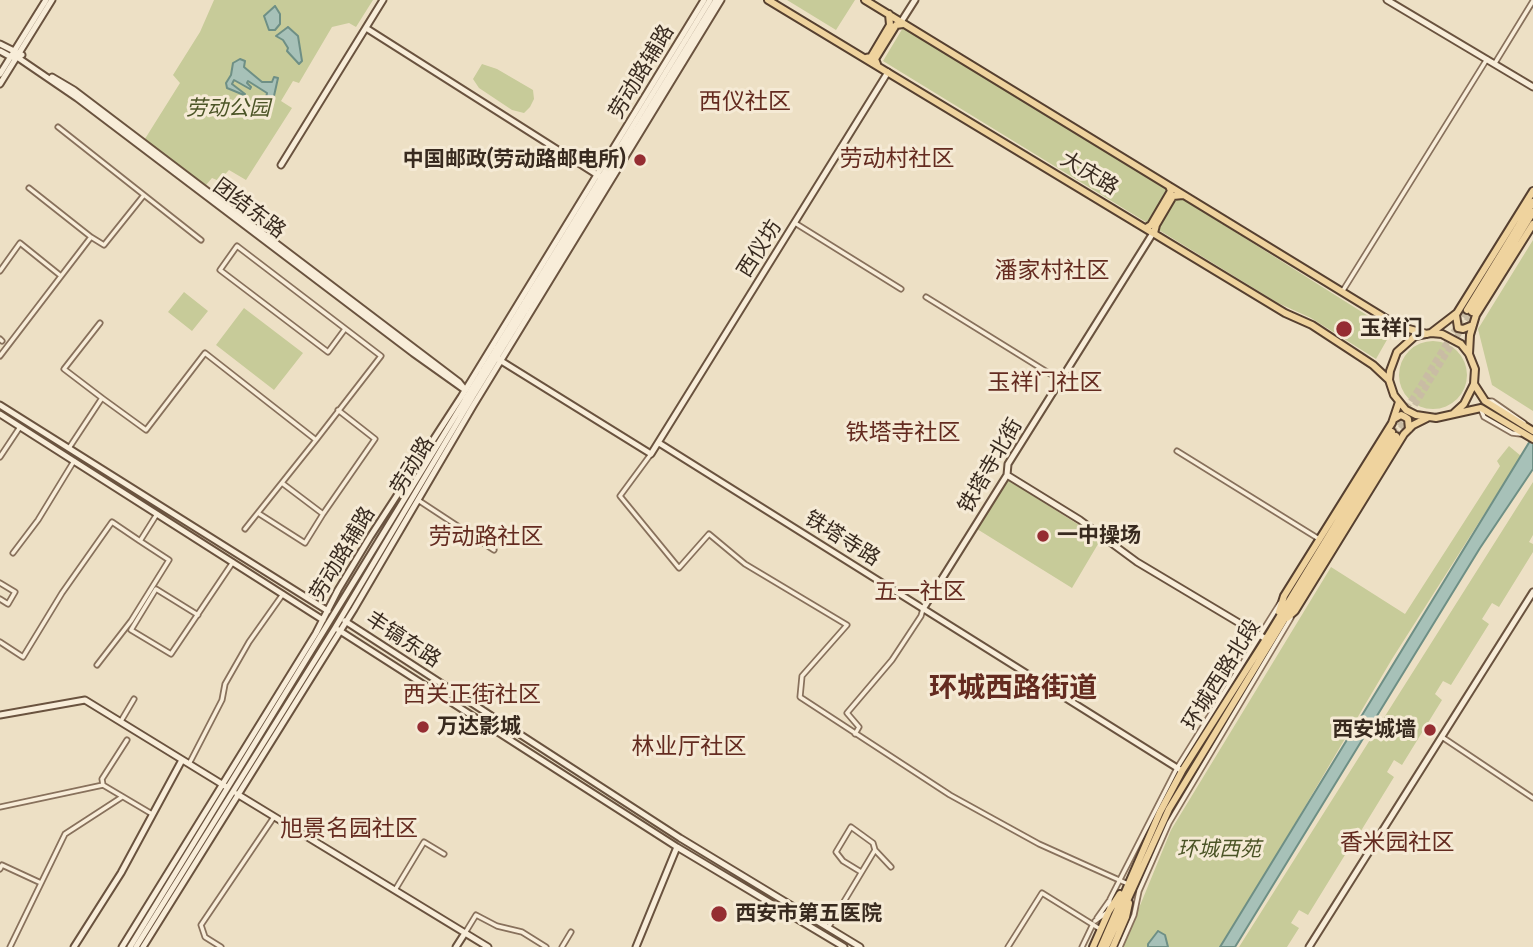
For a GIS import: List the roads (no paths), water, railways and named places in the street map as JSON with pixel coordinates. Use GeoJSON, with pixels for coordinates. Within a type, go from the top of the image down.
{"type":"FeatureCollection","features":[{"type":"Feature","properties":{"kind":"main road","name":"大庆路"},"geometry":{"type":"LineString","coordinates":[[768,0],[1285,313],[1312,325],[1373,365],[1389,380]]}},
{"type":"Feature","properties":{"kind":"main road","name":"大庆路"},"geometry":{"type":"LineString","coordinates":[[865,0],[1398,327],[1429,333]]}},
{"type":"Feature","properties":{"kind":"main road"},"geometry":{"type":"LineString","coordinates":[[866,58],[871,57],[890,25],[889,14]]}},
{"type":"Feature","properties":{"kind":"main road"},"geometry":{"type":"LineString","coordinates":[[877,65],[875,59],[896,25],[903,23]]}},
{"type":"Feature","properties":{"kind":"main road"},"geometry":{"type":"LineString","coordinates":[[1146,228],[1151,225],[1171,191],[1168,185]]}},
{"type":"Feature","properties":{"kind":"main road"},"geometry":{"type":"LineString","coordinates":[[1429,333],[1457,313],[1533,191]]}},
{"type":"Feature","properties":{"kind":"main road"},"geometry":{"type":"LineString","coordinates":[[1154,233],[1173,196],[1180,194],[1188,197]]}},
{"type":"Feature","properties":{"kind":"main road"},"geometry":{"type":"LineString","coordinates":[[1533,202],[1469,311],[1533,212]]}},
{"type":"Feature","properties":{"kind":"main road"},"geometry":{"type":"LineString","coordinates":[[1469,355],[1470,335],[1476,315],[1533,224]]}},
{"type":"Feature","properties":{"kind":"main road"},"geometry":{"type":"LineString","coordinates":[[1457,313],[1458,328],[1473,325]]}},
{"type":"Feature","properties":{"kind":"main road"},"geometry":{"type":"LineString","coordinates":[[1452,414],[1469,398],[1474,384],[1475,369],[1469,355],[1461,344],[1450,337],[1429,333],[1415,336],[1397,352],[1392,361],[1389,380],[1398,402],[1406,410],[1427,418],[1436,418],[1486,406]]}},
{"type":"Feature","properties":{"kind":"main road"},"geometry":{"type":"LineString","coordinates":[[1474,384],[1486,406],[1528,431],[1533,439]]}},
{"type":"Feature","properties":{"kind":"main road"},"geometry":{"type":"LineString","coordinates":[[1278,625],[1284,596],[1394,419],[1398,402]]}},
{"type":"Feature","properties":{"kind":"main road"},"geometry":{"type":"LineString","coordinates":[[1394,419],[1401,415],[1405,417],[1408,419],[1409,429]]}},
{"type":"Feature","properties":{"kind":"main road"},"geometry":{"type":"LineString","coordinates":[[1278,625],[1295,611],[1409,429],[1427,418]]}},
{"type":"Feature","properties":{"kind":"main road","name":"环城西路北段"},"geometry":{"type":"LineString","coordinates":[[1130,886],[1169,809],[1394,434]]}},
{"type":"Feature","properties":{"kind":"main road","name":"环城西路北段"},"geometry":{"type":"LineString","coordinates":[[1103,947],[1180,769],[1263,637],[1278,625]]}},
{"type":"Feature","properties":{"kind":"main road"},"geometry":{"type":"LineString","coordinates":[[1093,947],[1109,911],[1130,886]]}},
{"type":"Feature","properties":{"kind":"main road"},"geometry":{"type":"LineString","coordinates":[[1113,947],[1126,917],[1130,886]]}},
{"type":"Feature","properties":{"kind":"street"},"geometry":{"type":"LineString","coordinates":[[0,84],[46,0]]}},
{"type":"Feature","properties":{"kind":"street"},"geometry":{"type":"LineString","coordinates":[[0,74],[52,0]]}},
{"type":"Feature","properties":{"kind":"street"},"geometry":{"type":"LineString","coordinates":[[281,165],[383,0]]}},
{"type":"Feature","properties":{"kind":"street","name":"劳动路辅路"},"geometry":{"type":"LineString","coordinates":[[326,622],[327,611],[370,537],[471,394],[604,178],[704,0]]}},
{"type":"Feature","properties":{"kind":"street","name":"劳动路"},"geometry":{"type":"LineString","coordinates":[[136,947],[326,622],[337,616],[604,178],[709,0]]}},
{"type":"Feature","properties":{"kind":"street","name":"劳动路"},"geometry":{"type":"LineString","coordinates":[[604,178],[719,0]]}},
{"type":"Feature","properties":{"kind":"street"},"geometry":{"type":"LineString","coordinates":[[903,23],[915,0]]}},
{"type":"Feature","properties":{"kind":"street"},"geometry":{"type":"LineString","coordinates":[[1387,0],[1533,87]]}},
{"type":"Feature","properties":{"kind":"street"},"geometry":{"type":"LineString","coordinates":[[1495,64],[1533,1]]}},
{"type":"Feature","properties":{"kind":"street"},"geometry":{"type":"LineString","coordinates":[[366,28],[604,178]]}},
{"type":"Feature","properties":{"kind":"street"},"geometry":{"type":"LineString","coordinates":[[0,44],[15,55]]}},
{"type":"Feature","properties":{"kind":"street","name":"团结东路"},"geometry":{"type":"LineString","coordinates":[[0,51],[15,55],[76,98],[471,394]]}},
{"type":"Feature","properties":{"kind":"street"},"geometry":{"type":"LineString","coordinates":[[1342,292],[1487,59]]}},
{"type":"Feature","properties":{"kind":"street","name":"西仪坊"},"geometry":{"type":"LineString","coordinates":[[659,443],[888,72]]}},
{"type":"Feature","properties":{"kind":"street"},"geometry":{"type":"LineString","coordinates":[[58,127],[201,240]]}},
{"type":"Feature","properties":{"kind":"street"},"geometry":{"type":"LineString","coordinates":[[29,188],[104,245],[144,195]]}},
{"type":"Feature","properties":{"kind":"street"},"geometry":{"type":"LineString","coordinates":[[795,223],[901,289]]}},
{"type":"Feature","properties":{"kind":"street","name":"铁塔寺北街"},"geometry":{"type":"LineString","coordinates":[[923,609],[1007,475],[1008,464],[1154,233]]}},
{"type":"Feature","properties":{"kind":"street"},"geometry":{"type":"LineString","coordinates":[[0,356],[91,237]]}},
{"type":"Feature","properties":{"kind":"street"},"geometry":{"type":"LineString","coordinates":[[0,271],[20,243],[61,276]]}},
{"type":"Feature","properties":{"kind":"street"},"geometry":{"type":"LineString","coordinates":[[245,529],[381,356],[237,246],[220,270],[327,352],[345,329]]}},
{"type":"Feature","properties":{"kind":"street"},"geometry":{"type":"LineString","coordinates":[[926,297],[1060,380]]}},
{"type":"Feature","properties":{"kind":"street"},"geometry":{"type":"LineString","coordinates":[[100,323],[64,369],[146,430],[205,353],[316,440]]}},
{"type":"Feature","properties":{"kind":"street"},"geometry":{"type":"LineString","coordinates":[[494,357],[651,454]]}},
{"type":"Feature","properties":{"kind":"street","name":"劳动路辅路"},"geometry":{"type":"LineString","coordinates":[[338,629],[346,622],[418,500],[471,394]]}},
{"type":"Feature","properties":{"kind":"street"},"geometry":{"type":"LineString","coordinates":[[69,448],[102,398]]}},
{"type":"Feature","properties":{"kind":"street"},"geometry":{"type":"LineString","coordinates":[[1486,406],[1492,401],[1522,419],[1528,431]]}},
{"type":"Feature","properties":{"kind":"street","name":"丰镐东路"},"geometry":{"type":"LineString","coordinates":[[0,405],[337,616],[680,838],[860,947]]}},
{"type":"Feature","properties":{"kind":"street"},"geometry":{"type":"LineString","coordinates":[[258,513],[305,543],[375,439],[338,410]]}},
{"type":"Feature","properties":{"kind":"street","name":"丰镐东路"},"geometry":{"type":"LineString","coordinates":[[0,414],[677,847],[835,945],[845,947]]}},
{"type":"Feature","properties":{"kind":"street"},"geometry":{"type":"LineString","coordinates":[[0,457],[19,426]]}},
{"type":"Feature","properties":{"kind":"street"},"geometry":{"type":"LineString","coordinates":[[659,443],[621,496],[679,568],[709,534],[745,564],[847,625],[802,676],[800,697],[950,795],[1028,838],[1130,886]]}},
{"type":"Feature","properties":{"kind":"street","name":"铁塔寺路"},"geometry":{"type":"LineString","coordinates":[[659,443],[1180,769]]}},
{"type":"Feature","properties":{"kind":"street"},"geometry":{"type":"LineString","coordinates":[[1177,452],[1319,539]]}},
{"type":"Feature","properties":{"kind":"street"},"geometry":{"type":"LineString","coordinates":[[13,553],[38,520],[74,461]]}},
{"type":"Feature","properties":{"kind":"street"},"geometry":{"type":"LineString","coordinates":[[1007,475],[1080,520],[1137,562],[1263,637],[1284,596]]}},
{"type":"Feature","properties":{"kind":"street"},"geometry":{"type":"LineString","coordinates":[[282,482],[323,514]]}},
{"type":"Feature","properties":{"kind":"street"},"geometry":{"type":"LineString","coordinates":[[418,500],[494,550]]}},
{"type":"Feature","properties":{"kind":"street"},"geometry":{"type":"LineString","coordinates":[[140,541],[157,514]]}},
{"type":"Feature","properties":{"kind":"street"},"geometry":{"type":"LineString","coordinates":[[0,642],[23,657],[62,593],[112,522],[169,560],[131,621],[97,665]]}},
{"type":"Feature","properties":{"kind":"street"},"geometry":{"type":"LineString","coordinates":[[198,615],[156,589],[131,630],[171,654],[198,615],[233,562]]}},
{"type":"Feature","properties":{"kind":"street"},"geometry":{"type":"LineString","coordinates":[[0,583],[15,592],[8,604],[0,599]]}},
{"type":"Feature","properties":{"kind":"street"},"geometry":{"type":"LineString","coordinates":[[1309,947],[1533,592]]}},
{"type":"Feature","properties":{"kind":"street"},"geometry":{"type":"LineString","coordinates":[[189,764],[222,699],[225,684],[249,642],[283,594]]}},
{"type":"Feature","properties":{"kind":"street"},"geometry":{"type":"LineString","coordinates":[[854,734],[859,727],[847,713],[892,660],[923,609]]}},
{"type":"Feature","properties":{"kind":"street"},"geometry":{"type":"LineString","coordinates":[[1082,947],[1110,899],[1130,886],[1295,611]]}},
{"type":"Feature","properties":{"kind":"street","name":"劳动路"},"geometry":{"type":"LineString","coordinates":[[130,947],[230,789],[338,629],[337,616]]}},
{"type":"Feature","properties":{"kind":"street"},"geometry":{"type":"LineString","coordinates":[[0,715],[85,699],[488,947]]}},
{"type":"Feature","properties":{"kind":"street"},"geometry":{"type":"LineString","coordinates":[[121,722],[134,699]]}},
{"type":"Feature","properties":{"kind":"street"},"geometry":{"type":"LineString","coordinates":[[1442,737],[1533,798]]}},
{"type":"Feature","properties":{"kind":"street"},"geometry":{"type":"LineString","coordinates":[[103,785],[102,779],[127,740]]}},
{"type":"Feature","properties":{"kind":"street"},"geometry":{"type":"LineString","coordinates":[[74,947],[121,873],[182,760]]}},
{"type":"Feature","properties":{"kind":"street"},"geometry":{"type":"LineString","coordinates":[[0,807],[103,785],[153,816]]}},
{"type":"Feature","properties":{"kind":"street"},"geometry":{"type":"LineString","coordinates":[[122,947],[230,789]]}},
{"type":"Feature","properties":{"kind":"street"},"geometry":{"type":"LineString","coordinates":[[143,947],[230,789]]}},
{"type":"Feature","properties":{"kind":"street"},"geometry":{"type":"LineString","coordinates":[[10,947],[65,834],[122,797]]}},
{"type":"Feature","properties":{"kind":"street"},"geometry":{"type":"LineString","coordinates":[[220,947],[205,937],[201,925],[274,817]]}},
{"type":"Feature","properties":{"kind":"street"},"geometry":{"type":"LineString","coordinates":[[862,872],[843,861],[835,852],[851,827],[866,836],[891,867]]}},
{"type":"Feature","properties":{"kind":"street"},"geometry":{"type":"LineString","coordinates":[[394,890],[424,842],[444,854]]}},
{"type":"Feature","properties":{"kind":"street"},"geometry":{"type":"LineString","coordinates":[[636,947],[677,847]]}},
{"type":"Feature","properties":{"kind":"street"},"geometry":{"type":"LineString","coordinates":[[828,928],[875,850]]}},
{"type":"Feature","properties":{"kind":"street"},"geometry":{"type":"LineString","coordinates":[[0,869],[2,865],[41,883]]}},
{"type":"Feature","properties":{"kind":"street"},"geometry":{"type":"LineString","coordinates":[[1120,947],[1134,915],[1130,886]]}},
{"type":"Feature","properties":{"kind":"street"},"geometry":{"type":"LineString","coordinates":[[1008,947],[1042,893],[1100,929]]}},
{"type":"Feature","properties":{"kind":"street"},"geometry":{"type":"LineString","coordinates":[[1094,923],[1109,911],[1110,899]]}},
{"type":"Feature","properties":{"kind":"street"},"geometry":{"type":"LineString","coordinates":[[456,947],[476,915],[497,926],[523,932],[546,947]]}},
{"type":"Feature","properties":{"kind":"street"},"geometry":{"type":"LineString","coordinates":[[562,947],[571,932]]}},
{"type":"Feature","properties":{"kind":"water"},"geometry":{"type":"Polygon","coordinates":[[[275,6],[280,14],[280,24],[275,30],[269,30],[264,16],[275,6]]]}},
{"type":"Feature","properties":{"kind":"water"},"geometry":{"type":"Polygon","coordinates":[[[288,27],[298,36],[302,61],[299,64],[287,51],[283,40],[276,36],[288,27]]]}},
{"type":"Feature","properties":{"kind":"water"},"geometry":{"type":"Polygon","coordinates":[[[240,59],[245,61],[244,67],[262,82],[272,82],[274,77],[278,78],[272,105],[265,103],[267,93],[248,81],[250,89],[234,80],[232,84],[244,95],[227,88],[226,83],[233,63],[240,59]]]}},
{"type":"Feature","properties":{"kind":"water"},"geometry":{"type":"Polygon","coordinates":[[[1533,436],[1533,469],[1480,548],[1235,947],[1220,947],[1533,436]]]}},
{"type":"Feature","properties":{"kind":"water"},"geometry":{"type":"Polygon","coordinates":[[[1158,931],[1165,935],[1168,947],[1148,947],[1148,944],[1158,931]]]}},
{"type":"Feature","properties":{"kind":"tunnel"},"geometry":{"type":"LineString","coordinates":[[1392,432],[1467,310]]}},
{"type":"Feature","properties":{"kind":"tunnel"},"geometry":{"type":"LineString","coordinates":[[1396,436],[1472,312]]}},
{"type":"Feature","properties":{"kind":"place","name":"中国邮政(劳动路邮电所)"},"geometry":{"type":"Point","coordinates":[640,160]}},
{"type":"Feature","properties":{"kind":"place","name":"玉祥门"},"geometry":{"type":"Point","coordinates":[1344,329]}},
{"type":"Feature","properties":{"kind":"place","name":"一中操场"},"geometry":{"type":"Point","coordinates":[1043,536]}},
{"type":"Feature","properties":{"kind":"place","name":"万达影城"},"geometry":{"type":"Point","coordinates":[423,727]}},
{"type":"Feature","properties":{"kind":"place","name":"西安城墙"},"geometry":{"type":"Point","coordinates":[1430,730]}},
{"type":"Feature","properties":{"kind":"place","name":"西安市第五医院"},"geometry":{"type":"Point","coordinates":[719,914]}},
{"type":"Feature","properties":{"kind":"district","name":"西仪社区"},"geometry":{"type":"Point","coordinates":[745,103]}},
{"type":"Feature","properties":{"kind":"district","name":"劳动村社区"},"geometry":{"type":"Point","coordinates":[897,160]}},
{"type":"Feature","properties":{"kind":"district","name":"潘家村社区"},"geometry":{"type":"Point","coordinates":[1052,272]}},
{"type":"Feature","properties":{"kind":"district","name":"玉祥门社区"},"geometry":{"type":"Point","coordinates":[1045,384]}},
{"type":"Feature","properties":{"kind":"district","name":"铁塔寺社区"},"geometry":{"type":"Point","coordinates":[903,434]}},
{"type":"Feature","properties":{"kind":"district","name":"劳动路社区"},"geometry":{"type":"Point","coordinates":[486,538]}},
{"type":"Feature","properties":{"kind":"district","name":"五一社区"},"geometry":{"type":"Point","coordinates":[920,593]}},
{"type":"Feature","properties":{"kind":"district","name":"环城西路街道"},"geometry":{"type":"Point","coordinates":[1013,689]}},
{"type":"Feature","properties":{"kind":"district","name":"西关正街社区"},"geometry":{"type":"Point","coordinates":[472,696]}},
{"type":"Feature","properties":{"kind":"district","name":"林业厅社区"},"geometry":{"type":"Point","coordinates":[689,748]}},
{"type":"Feature","properties":{"kind":"district","name":"旭景名园社区"},"geometry":{"type":"Point","coordinates":[349,830]}},
{"type":"Feature","properties":{"kind":"district","name":"香米园社区"},"geometry":{"type":"Point","coordinates":[1397,844]}},
{"type":"Feature","properties":{"kind":"park label","name":"劳动公园"},"geometry":{"type":"Point","coordinates":[228,109]}},
{"type":"Feature","properties":{"kind":"park label","name":"环城西苑"},"geometry":{"type":"Point","coordinates":[1219,850]}}]}
